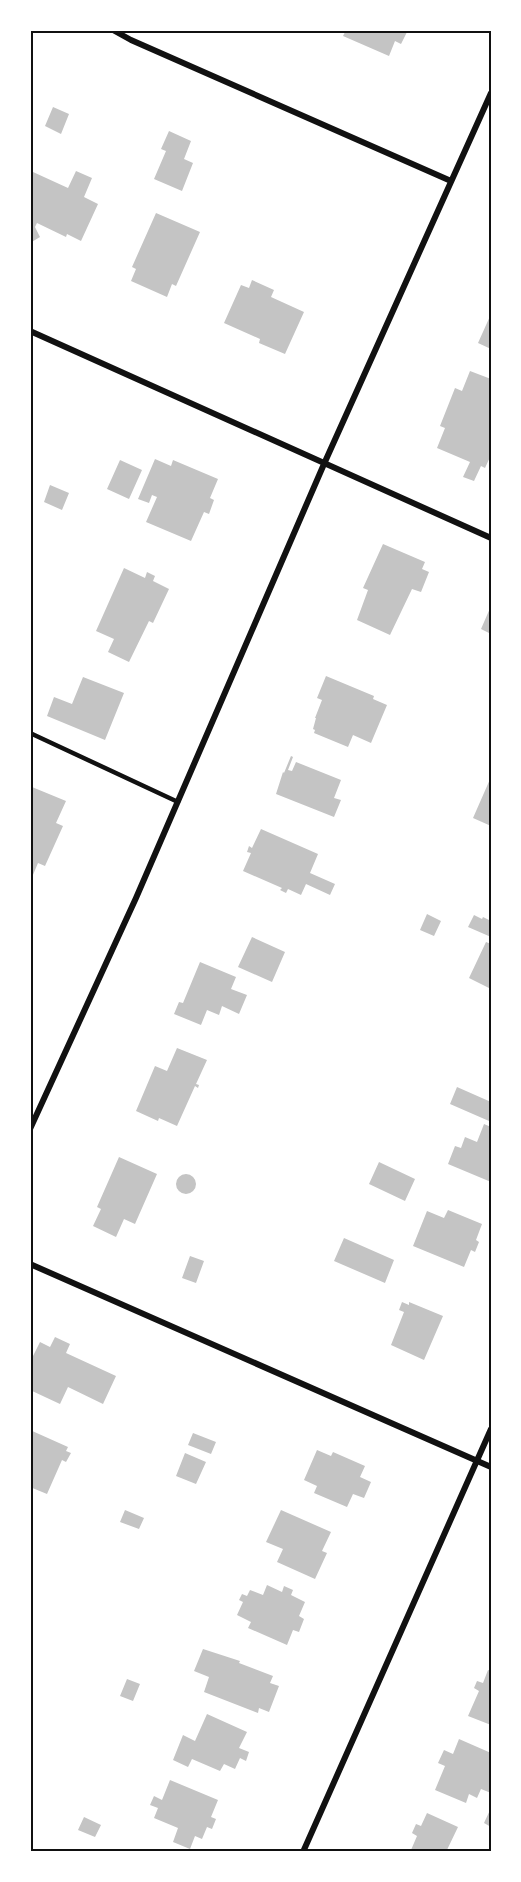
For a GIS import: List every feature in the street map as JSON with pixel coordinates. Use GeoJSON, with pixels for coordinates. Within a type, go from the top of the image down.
{"type":"FeatureCollection","features":[{"type":"Feature","properties":{"kind":"street"},"geometry":{"type":"LineString","coordinates":[[113,30],[131,40],[452,181]]}},
{"type":"Feature","properties":{"kind":"street"},"geometry":{"type":"LineString","coordinates":[[30,1129],[136,898],[324,464],[491,93]]}},
{"type":"Feature","properties":{"kind":"street"},"geometry":{"type":"LineString","coordinates":[[30,331],[491,538]]}},
{"type":"Feature","properties":{"kind":"street"},"geometry":{"type":"LineString","coordinates":[[30,1264],[491,1467]]}},
{"type":"Feature","properties":{"kind":"street"},"geometry":{"type":"LineString","coordinates":[[303,1852],[491,1429]]}},
{"type":"Feature","properties":{"kind":"lane"},"geometry":{"type":"LineString","coordinates":[[30,733],[178,802]]}},
{"type":"Feature","properties":{"kind":"building"},"geometry":{"type":"Polygon","coordinates":[[[340,30],[408,30],[401,44],[395,41],[389,56],[343,36],[345,32],[340,30]]]}},
{"type":"Feature","properties":{"kind":"building"},"geometry":{"type":"Polygon","coordinates":[[[53,107],[69,114],[61,134],[45,126],[53,107]]]}},
{"type":"Feature","properties":{"kind":"building"},"geometry":{"type":"Polygon","coordinates":[[[169,131],[191,141],[184,159],[193,163],[182,191],[154,179],[166,151],[161,149],[169,131]]]}},
{"type":"Feature","properties":{"kind":"building"},"geometry":{"type":"Polygon","coordinates":[[[76,171],[92,178],[84,197],[98,204],[81,241],[67,234],[66,237],[37,223],[35,227],[40,237],[30,243],[30,178],[33,172],[68,188],[76,171]]]}},
{"type":"Feature","properties":{"kind":"building"},"geometry":{"type":"Polygon","coordinates":[[[156,213],[200,232],[176,286],[172,284],[167,297],[131,281],[136,269],[132,267],[156,213]]]}},
{"type":"Feature","properties":{"kind":"building"},"geometry":{"type":"Polygon","coordinates":[[[252,280],[274,290],[271,297],[304,312],[285,354],[259,343],[260,339],[224,323],[241,285],[249,288],[252,280]]]}},
{"type":"Feature","properties":{"kind":"building"},"geometry":{"type":"Polygon","coordinates":[[[491,314],[491,349],[478,343],[491,314]]]}},
{"type":"Feature","properties":{"kind":"building"},"geometry":{"type":"Polygon","coordinates":[[[470,371],[491,379],[491,455],[485,468],[481,466],[474,481],[463,477],[470,462],[437,448],[445,428],[440,426],[455,388],[462,391],[470,371]]]}},
{"type":"Feature","properties":{"kind":"building"},"geometry":{"type":"Polygon","coordinates":[[[155,459],[171,466],[173,460],[218,479],[210,498],[214,500],[209,514],[204,512],[191,541],[146,522],[157,497],[152,495],[149,503],[138,499],[155,459]]]}},
{"type":"Feature","properties":{"kind":"building"},"geometry":{"type":"Polygon","coordinates":[[[120,460],[142,470],[129,499],[107,489],[120,460]]]}},
{"type":"Feature","properties":{"kind":"building"},"geometry":{"type":"Polygon","coordinates":[[[50,485],[69,493],[62,510],[44,502],[50,485]]]}},
{"type":"Feature","properties":{"kind":"building"},"geometry":{"type":"Polygon","coordinates":[[[383,544],[425,562],[422,569],[429,572],[421,592],[412,589],[390,635],[357,620],[368,590],[363,588],[383,544]]]}},
{"type":"Feature","properties":{"kind":"building"},"geometry":{"type":"Polygon","coordinates":[[[124,568],[145,578],[147,572],[155,576],[153,581],[169,589],[153,623],[149,621],[129,662],[108,652],[114,639],[96,631],[124,568]]]}},
{"type":"Feature","properties":{"kind":"building"},"geometry":{"type":"Polygon","coordinates":[[[491,606],[491,634],[481,629],[491,606]]]}},
{"type":"Feature","properties":{"kind":"building"},"geometry":{"type":"Polygon","coordinates":[[[326,676],[374,696],[373,699],[387,705],[371,743],[353,735],[348,747],[314,733],[315,718],[322,700],[317,698],[326,676]]]}},
{"type":"Feature","properties":{"kind":"building"},"geometry":{"type":"Polygon","coordinates":[[[83,677],[124,693],[105,740],[47,716],[54,697],[72,704],[83,677]]]}},
{"type":"Feature","properties":{"kind":"building"},"geometry":{"type":"Polygon","coordinates":[[[291,756],[293,757],[288,770],[292,771],[296,762],[341,780],[334,798],[341,800],[334,817],[276,794],[291,756]]]}},
{"type":"Feature","properties":{"kind":"building"},"geometry":{"type":"Polygon","coordinates":[[[491,777],[491,826],[473,818],[491,777]]]}},
{"type":"Feature","properties":{"kind":"building"},"geometry":{"type":"Polygon","coordinates":[[[32,787],[66,801],[56,823],[63,826],[45,866],[38,863],[30,882],[30,793],[32,787]]]}},
{"type":"Feature","properties":{"kind":"building"},"geometry":{"type":"Polygon","coordinates":[[[261,829],[318,854],[310,873],[335,884],[330,895],[306,884],[301,895],[288,889],[286,893],[280,890],[282,888],[243,871],[251,853],[247,852],[249,846],[252,848],[261,829]]]}},
{"type":"Feature","properties":{"kind":"building"},"geometry":{"type":"Polygon","coordinates":[[[427,914],[441,921],[434,936],[420,930],[427,914]]]}},
{"type":"Feature","properties":{"kind":"building"},"geometry":{"type":"Polygon","coordinates":[[[474,915],[491,921],[491,937],[468,927],[474,915]]]}},
{"type":"Feature","properties":{"kind":"building"},"geometry":{"type":"Polygon","coordinates":[[[252,937],[285,952],[272,982],[238,967],[252,937]]]}},
{"type":"Feature","properties":{"kind":"building"},"geometry":{"type":"Polygon","coordinates":[[[486,942],[491,944],[491,989],[469,978],[486,942]]]}},
{"type":"Feature","properties":{"kind":"building"},"geometry":{"type":"Polygon","coordinates":[[[200,962],[236,977],[231,989],[247,995],[239,1014],[222,1006],[219,1015],[207,1010],[201,1025],[174,1014],[179,1002],[183,1003],[200,962]]]}},
{"type":"Feature","properties":{"kind":"building"},"geometry":{"type":"Polygon","coordinates":[[[177,1048],[207,1060],[196,1084],[199,1085],[198,1088],[195,1086],[177,1126],[159,1118],[158,1121],[136,1111],[155,1066],[167,1071],[177,1048]]]}},
{"type":"Feature","properties":{"kind":"building"},"geometry":{"type":"Polygon","coordinates":[[[457,1087],[491,1102],[489,1121],[450,1104],[457,1087]]]}},
{"type":"Feature","properties":{"kind":"building"},"geometry":{"type":"Polygon","coordinates":[[[484,1124],[491,1127],[491,1182],[448,1164],[455,1146],[461,1148],[465,1137],[477,1142],[484,1124]]]}},
{"type":"Feature","properties":{"kind":"building"},"geometry":{"type":"Polygon","coordinates":[[[119,1157],[157,1174],[135,1224],[124,1219],[116,1237],[93,1226],[101,1209],[97,1207],[119,1157]]]}},
{"type":"Feature","properties":{"kind":"building"},"geometry":{"type":"Polygon","coordinates":[[[379,1162],[415,1179],[405,1201],[369,1184],[379,1162]]]}},
{"type":"Feature","properties":{"kind":"building"},"geometry":{"type":"Polygon","coordinates":[[[182,1174],[190,1174],[196,1180],[196,1188],[190,1194],[182,1194],[176,1188],[176,1180],[182,1174]]]}},
{"type":"Feature","properties":{"kind":"building"},"geometry":{"type":"Polygon","coordinates":[[[448,1210],[482,1224],[476,1240],[479,1242],[475,1252],[471,1250],[464,1267],[413,1246],[427,1211],[444,1218],[448,1210]]]}},
{"type":"Feature","properties":{"kind":"building"},"geometry":{"type":"Polygon","coordinates":[[[344,1238],[394,1260],[385,1283],[334,1261],[344,1238]]]}},
{"type":"Feature","properties":{"kind":"building"},"geometry":{"type":"Polygon","coordinates":[[[190,1256],[204,1261],[196,1283],[182,1278],[190,1256]]]}},
{"type":"Feature","properties":{"kind":"building"},"geometry":{"type":"Polygon","coordinates":[[[402,1302],[409,1305],[409,1302],[443,1316],[424,1360],[391,1345],[404,1312],[399,1310],[402,1302]]]}},
{"type":"Feature","properties":{"kind":"building"},"geometry":{"type":"Polygon","coordinates":[[[55,1337],[70,1344],[66,1353],[116,1376],[103,1404],[68,1387],[60,1404],[30,1390],[30,1355],[33,1356],[40,1342],[50,1347],[55,1337]]]}},
{"type":"Feature","properties":{"kind":"building"},"geometry":{"type":"Polygon","coordinates":[[[30,1430],[68,1447],[66,1451],[71,1453],[66,1462],[62,1460],[47,1494],[30,1487],[30,1430]]]}},
{"type":"Feature","properties":{"kind":"building"},"geometry":{"type":"Polygon","coordinates":[[[193,1433],[216,1442],[211,1454],[188,1445],[193,1433]]]}},
{"type":"Feature","properties":{"kind":"building"},"geometry":{"type":"Polygon","coordinates":[[[317,1450],[331,1456],[333,1452],[365,1466],[360,1477],[371,1482],[364,1498],[353,1494],[347,1507],[314,1493],[317,1486],[304,1480],[317,1450]]]}},
{"type":"Feature","properties":{"kind":"building"},"geometry":{"type":"Polygon","coordinates":[[[185,1453],[206,1462],[196,1484],[176,1476],[185,1453]]]}},
{"type":"Feature","properties":{"kind":"building"},"geometry":{"type":"Polygon","coordinates":[[[125,1510],[144,1518],[139,1529],[120,1522],[125,1510]]]}},
{"type":"Feature","properties":{"kind":"building"},"geometry":{"type":"Polygon","coordinates":[[[281,1510],[331,1532],[322,1551],[327,1553],[315,1579],[277,1562],[283,1549],[266,1542],[281,1510]]]}},
{"type":"Feature","properties":{"kind":"building"},"geometry":{"type":"Polygon","coordinates":[[[267,1585],[282,1592],[284,1586],[293,1590],[291,1595],[305,1602],[299,1616],[304,1619],[299,1632],[293,1630],[287,1645],[248,1628],[251,1622],[237,1615],[243,1602],[239,1600],[242,1594],[247,1596],[250,1590],[263,1595],[267,1585]]]}},
{"type":"Feature","properties":{"kind":"building"},"geometry":{"type":"Polygon","coordinates":[[[203,1649],[240,1661],[239,1663],[273,1676],[270,1683],[279,1686],[269,1712],[259,1708],[258,1713],[204,1692],[209,1677],[194,1671],[203,1649]]]}},
{"type":"Feature","properties":{"kind":"building"},"geometry":{"type":"Polygon","coordinates":[[[488,1670],[491,1671],[491,1725],[468,1716],[479,1691],[474,1688],[477,1681],[483,1683],[488,1670]]]}},
{"type":"Feature","properties":{"kind":"building"},"geometry":{"type":"Polygon","coordinates":[[[127,1679],[140,1684],[133,1701],[120,1696],[127,1679]]]}},
{"type":"Feature","properties":{"kind":"building"},"geometry":{"type":"Polygon","coordinates":[[[207,1714],[247,1732],[239,1748],[249,1752],[246,1761],[240,1758],[235,1769],[224,1764],[220,1771],[192,1759],[188,1767],[173,1760],[183,1735],[195,1741],[207,1714]]]}},
{"type":"Feature","properties":{"kind":"building"},"geometry":{"type":"Polygon","coordinates":[[[459,1739],[491,1753],[491,1793],[481,1789],[477,1798],[469,1794],[466,1803],[435,1790],[445,1766],[438,1763],[444,1750],[453,1754],[459,1739]]]}},
{"type":"Feature","properties":{"kind":"building"},"geometry":{"type":"Polygon","coordinates":[[[170,1780],[218,1800],[211,1817],[216,1819],[212,1829],[207,1827],[202,1839],[195,1836],[190,1849],[173,1842],[178,1828],[154,1818],[158,1808],[150,1805],[154,1796],[162,1800],[170,1780]]]}},
{"type":"Feature","properties":{"kind":"building"},"geometry":{"type":"Polygon","coordinates":[[[491,1808],[491,1827],[484,1823],[491,1808]]]}},
{"type":"Feature","properties":{"kind":"building"},"geometry":{"type":"Polygon","coordinates":[[[427,1813],[458,1827],[446,1852],[414,1852],[411,1850],[417,1836],[412,1833],[416,1824],[421,1826],[427,1813]]]}},
{"type":"Feature","properties":{"kind":"building"},"geometry":{"type":"Polygon","coordinates":[[[84,1817],[101,1825],[95,1837],[78,1830],[84,1817]]]}}]}
